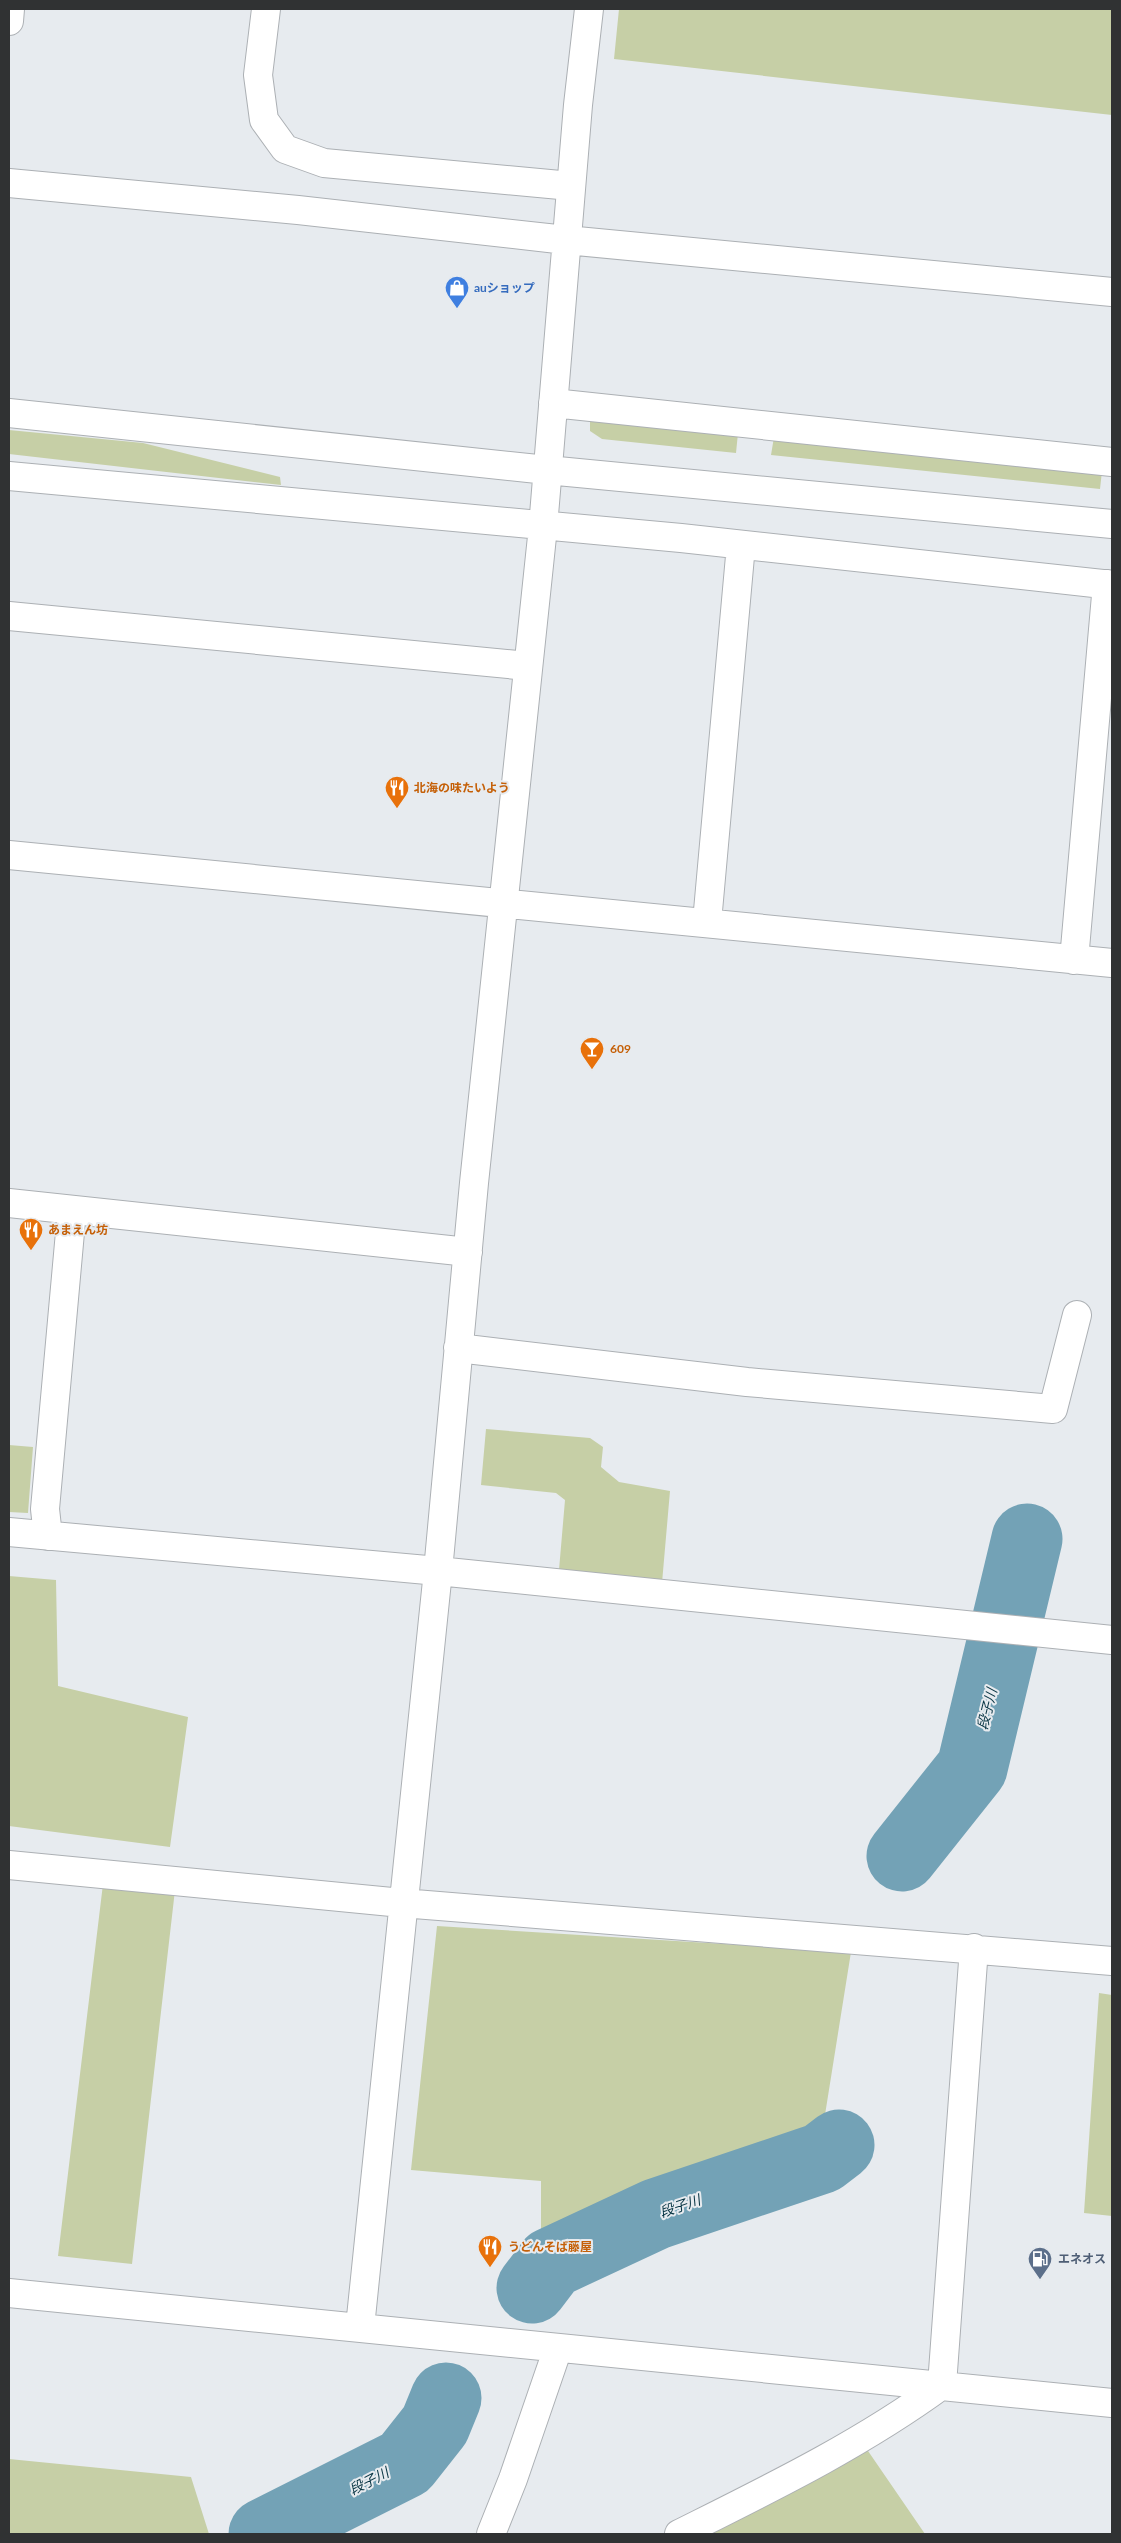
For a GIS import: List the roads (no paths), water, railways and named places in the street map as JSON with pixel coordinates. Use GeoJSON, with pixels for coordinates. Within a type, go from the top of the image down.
{"type":"FeatureCollection","features":[{"type":"Feature","properties":{"kind":"street"},"geometry":{"type":"LineString","coordinates":[[9,21],[10,9]]}},
{"type":"Feature","properties":{"kind":"street"},"geometry":{"type":"LineString","coordinates":[[266,9],[258,75],[264,120],[285,149],[324,163],[571,186]]}},
{"type":"Feature","properties":{"kind":"street"},"geometry":{"type":"LineString","coordinates":[[360,2327],[402,1903],[438,1571],[458,1348],[503,905],[544,527],[566,240],[589,9]]}},
{"type":"Feature","properties":{"kind":"street"},"geometry":{"type":"LineString","coordinates":[[9,183],[298,210],[566,240],[1112,292]]}},
{"type":"Feature","properties":{"kind":"street"},"geometry":{"type":"LineString","coordinates":[[553,403],[1112,462]]}},
{"type":"Feature","properties":{"kind":"street"},"geometry":{"type":"LineString","coordinates":[[9,413],[548,470],[1112,524]]}},
{"type":"Feature","properties":{"kind":"street"},"geometry":{"type":"LineString","coordinates":[[9,476],[741,545],[1109,585],[1074,960]]}},
{"type":"Feature","properties":{"kind":"street"},"geometry":{"type":"LineString","coordinates":[[707,922],[741,545]]}},
{"type":"Feature","properties":{"kind":"street"},"geometry":{"type":"LineString","coordinates":[[9,616],[528,666]]}},
{"type":"Feature","properties":{"kind":"street"},"geometry":{"type":"LineString","coordinates":[[9,855],[503,905],[707,922],[1112,964]]}},
{"type":"Feature","properties":{"kind":"street"},"geometry":{"type":"LineString","coordinates":[[9,1203],[468,1252]]}},
{"type":"Feature","properties":{"kind":"street"},"geometry":{"type":"LineString","coordinates":[[48,1536],[45,1509],[72,1210]]}},
{"type":"Feature","properties":{"kind":"street"},"geometry":{"type":"LineString","coordinates":[[458,1348],[747,1382],[1053,1409],[1077,1315]]}},
{"type":"Feature","properties":{"kind":"street"},"geometry":{"type":"LineString","coordinates":[[9,1532],[438,1571],[1112,1640]]}},
{"type":"Feature","properties":{"kind":"street"},"geometry":{"type":"LineString","coordinates":[[9,1865],[402,1903],[974,1948],[1112,1961]]}},
{"type":"Feature","properties":{"kind":"street"},"geometry":{"type":"LineString","coordinates":[[679,2534],[804,2471],[912,2407],[942,2385],[974,1948]]}},
{"type":"Feature","properties":{"kind":"street"},"geometry":{"type":"LineString","coordinates":[[9,2293],[1112,2403]]}},
{"type":"Feature","properties":{"kind":"street"},"geometry":{"type":"LineString","coordinates":[[491,2534],[513,2479],[558,2348]]}},
{"type":"Feature","properties":{"kind":"waterway","name":"段子川"},"geometry":{"type":"LineString","coordinates":[[902,1856],[972,1768],[1027,1539]]}},
{"type":"Feature","properties":{"kind":"waterway","name":"段子川"},"geometry":{"type":"LineString","coordinates":[[532,2288],[551,2263],[656,2214],[822,2158],[839,2145]]}},
{"type":"Feature","properties":{"kind":"waterway","name":"段子川"},"geometry":{"type":"LineString","coordinates":[[264,2534],[405,2463],[435,2425],[446,2398]]}},
{"type":"Feature","properties":{"kind":"place","name":"auショップ"},"geometry":{"type":"Point","coordinates":[457,309]}},
{"type":"Feature","properties":{"kind":"place","name":"北海の味たいよう"},"geometry":{"type":"Point","coordinates":[397,809]}},
{"type":"Feature","properties":{"kind":"place","name":"609"},"geometry":{"type":"Point","coordinates":[592,1070]}},
{"type":"Feature","properties":{"kind":"place","name":"あまえん坊"},"geometry":{"type":"Point","coordinates":[31,1251]}},
{"type":"Feature","properties":{"kind":"place","name":"うどんそば藤屋"},"geometry":{"type":"Point","coordinates":[490,2268]}},
{"type":"Feature","properties":{"kind":"place","name":"エネオス"},"geometry":{"type":"Point","coordinates":[1040,2280]}}]}
